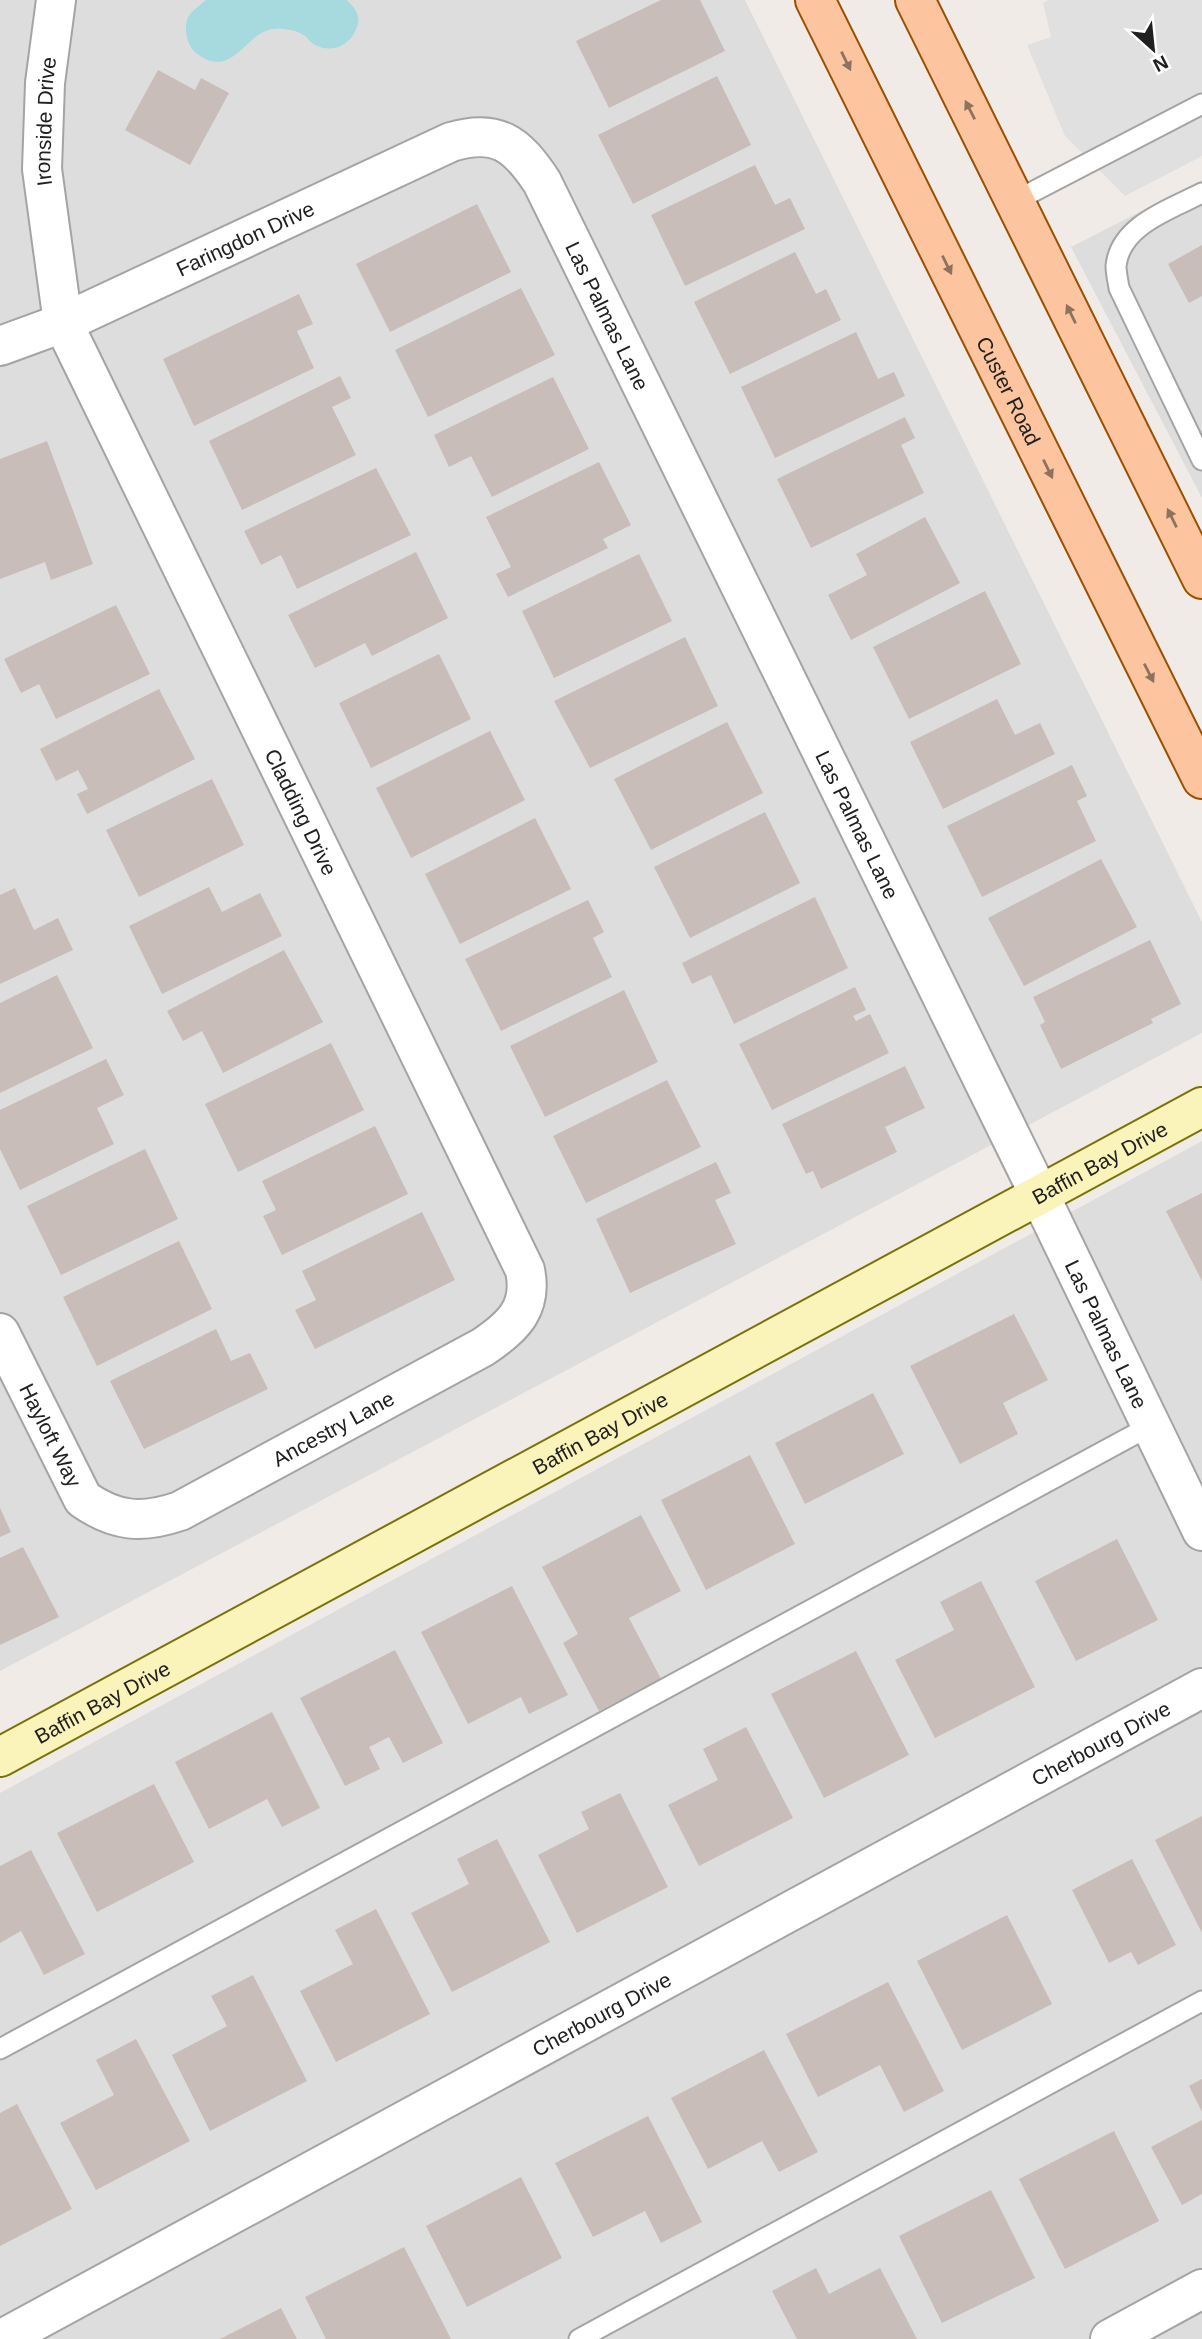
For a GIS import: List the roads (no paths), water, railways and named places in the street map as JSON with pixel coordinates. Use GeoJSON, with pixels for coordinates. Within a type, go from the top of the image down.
{"type":"FeatureCollection","features":[{"type":"Feature","properties":{"kind":"main road","name":"Custer Road"},"geometry":{"type":"LineString","coordinates":[[815,0],[1202,779]]}},
{"type":"Feature","properties":{"kind":"main road"},"geometry":{"type":"LineString","coordinates":[[915,0],[1202,579]]}},
{"type":"Feature","properties":{"kind":"street","name":"Ironside Drive"},"geometry":{"type":"LineString","coordinates":[[56,0],[45,83],[42,170],[63,323]]}},
{"type":"Feature","properties":{"kind":"street","name":"Faringdon Drive"},"geometry":{"type":"LineString","coordinates":[[0,346],[63,323],[425,153],[469,137],[491,136]]}},
{"type":"Feature","properties":{"kind":"street","name":"Las Palmas Lane"},"geometry":{"type":"LineString","coordinates":[[491,136],[522,156],[541,182],[1040,1194],[1202,1531]]}},
{"type":"Feature","properties":{"kind":"street","name":"Cladding Drive"},"geometry":{"type":"LineString","coordinates":[[63,323],[525,1270],[528,1287],[525,1302]]}},
{"type":"Feature","properties":{"kind":"street","name":"Baffin Bay Drive"},"geometry":{"type":"LineString","coordinates":[[0,1757],[1202,1107]]}},
{"type":"Feature","properties":{"kind":"street","name":"Ancestry Lane"},"geometry":{"type":"LineString","coordinates":[[121,1518],[159,1518],[180,1511],[483,1347],[502,1334],[525,1302]]}},
{"type":"Feature","properties":{"kind":"street","name":"Hayloft Way"},"geometry":{"type":"LineString","coordinates":[[0,1333],[83,1499],[100,1510],[121,1518]]}},
{"type":"Feature","properties":{"kind":"street","name":"Cherbourg Drive"},"geometry":{"type":"LineString","coordinates":[[2,2339],[1202,1688]]}},
{"type":"Feature","properties":{"kind":"street"},"geometry":{"type":"LineString","coordinates":[[1110,2339],[1202,2289]]}},
{"type":"Feature","properties":{"kind":"lane"},"geometry":{"type":"LineString","coordinates":[[1015,201],[1202,104]]}},
{"type":"Feature","properties":{"kind":"lane"},"geometry":{"type":"LineString","coordinates":[[1202,193],[1145,223],[1130,234],[1121,248],[1116,266],[1119,288],[1202,460]]}},
{"type":"Feature","properties":{"kind":"lane"},"geometry":{"type":"LineString","coordinates":[[0,2049],[1152,1425]]}},
{"type":"Feature","properties":{"kind":"lane"},"geometry":{"type":"LineString","coordinates":[[579,2339],[1202,2001]]}},
{"type":"Feature","properties":{"kind":"water"},"geometry":{"type":"Polygon","coordinates":[[[206,0],[347,0],[356,11],[358,23],[353,36],[337,47],[324,48],[315,45],[298,32],[274,29],[255,37],[231,58],[212,61],[194,51],[186,33],[189,16],[206,0]]]}}]}
